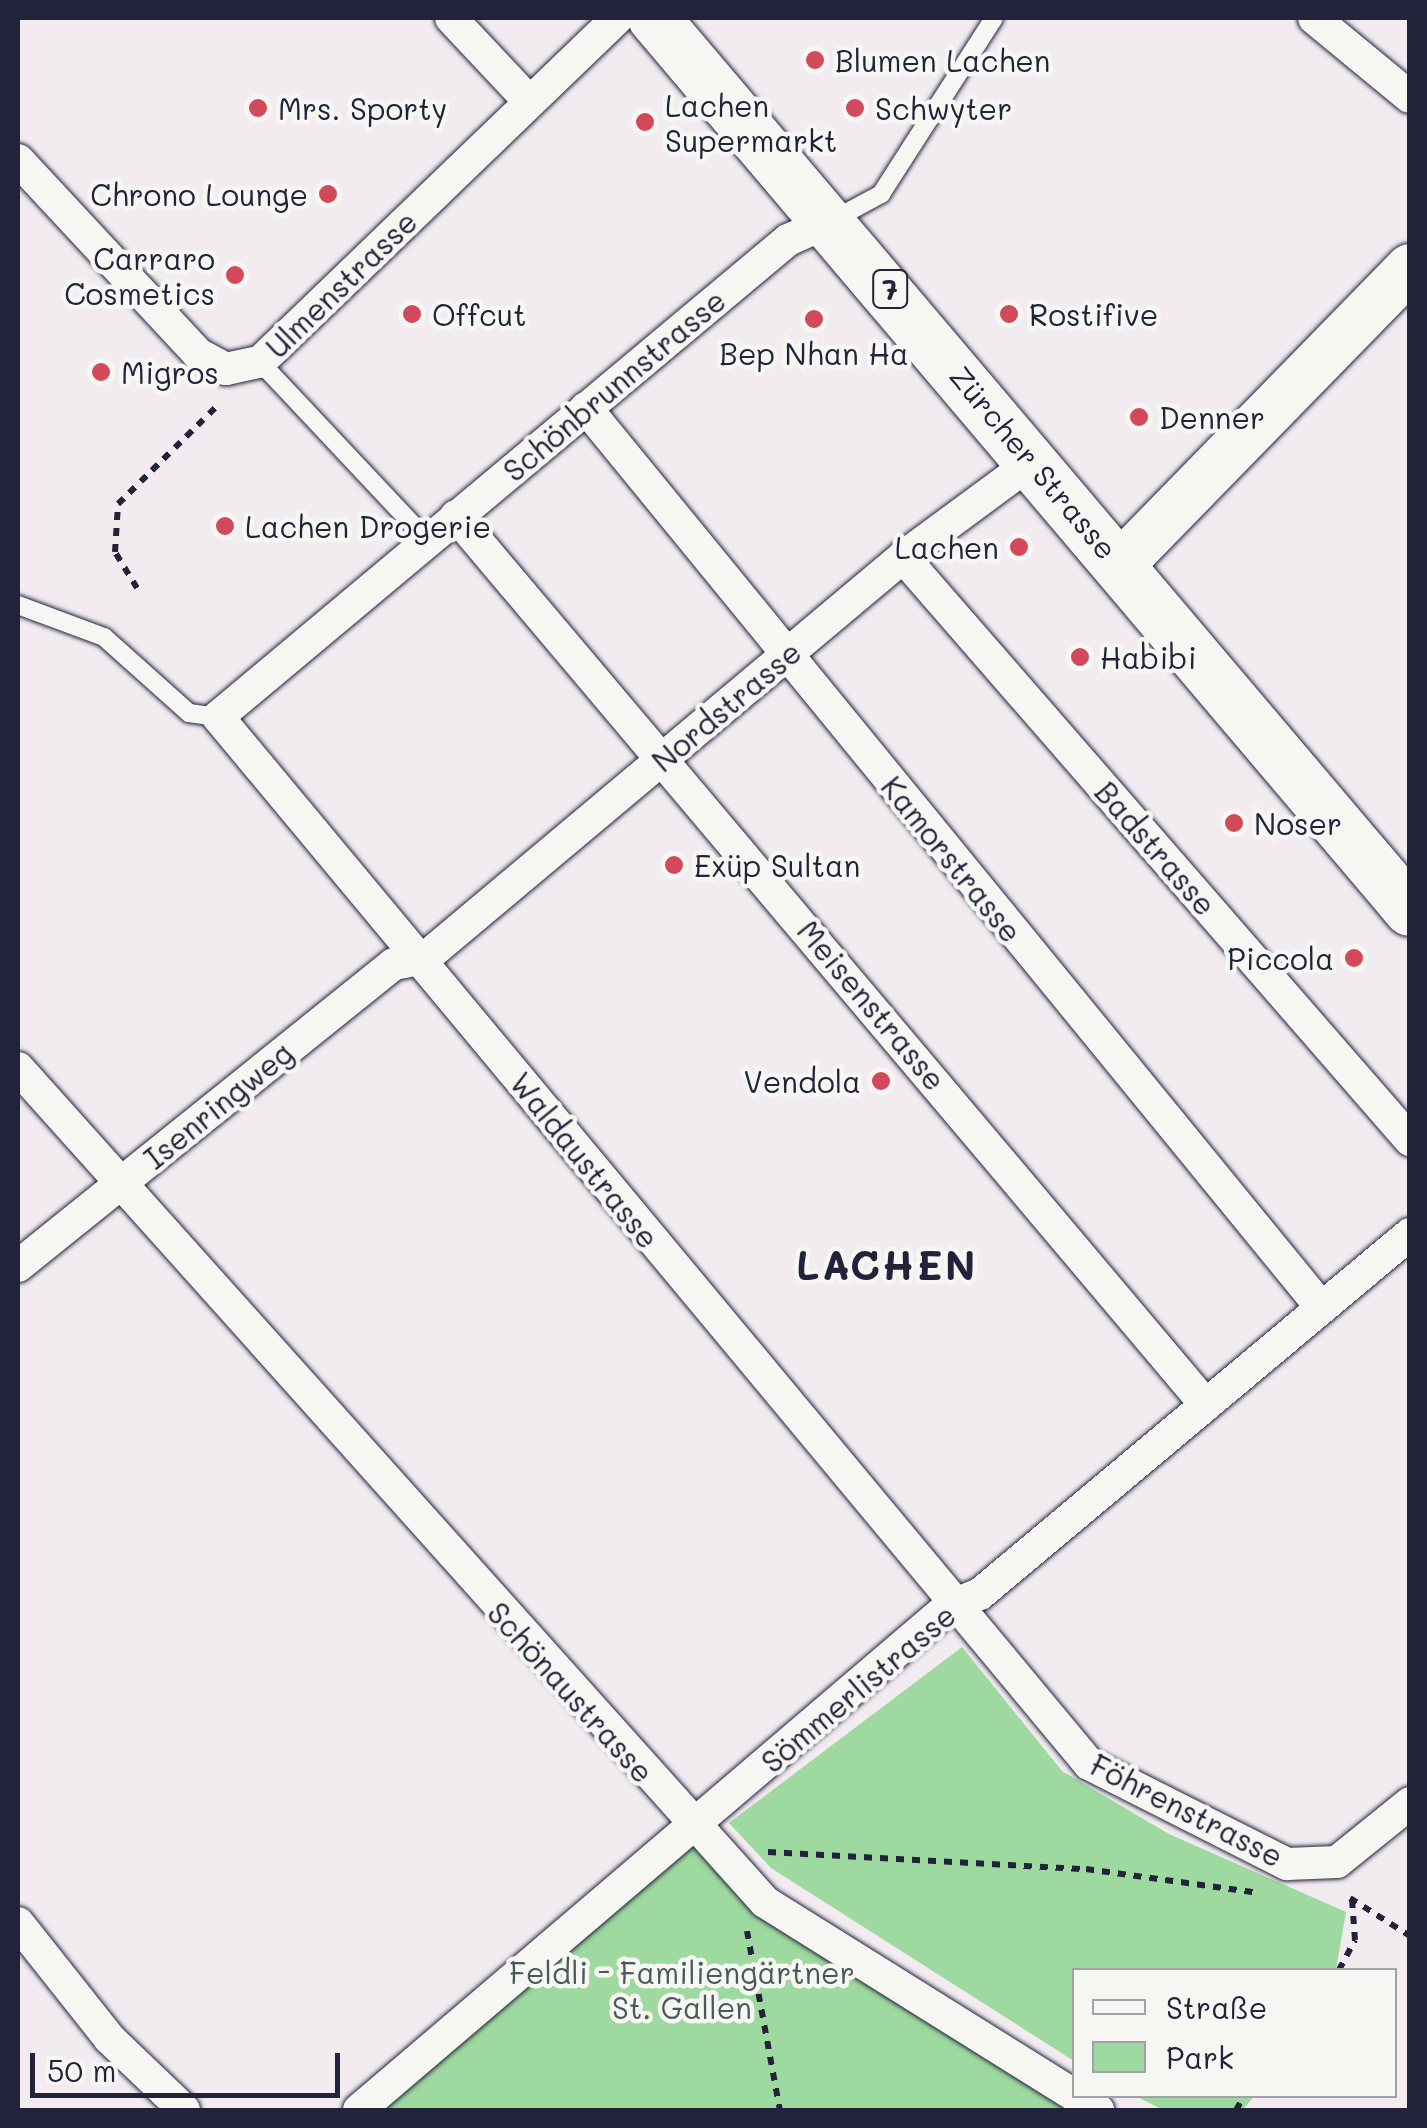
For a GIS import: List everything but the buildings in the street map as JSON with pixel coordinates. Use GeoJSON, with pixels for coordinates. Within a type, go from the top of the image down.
{"type":"FeatureCollection","features":[{"type":"Feature","properties":{"kind":"main road","name":"Zürcher Strasse"},"geometry":{"type":"LineString","coordinates":[[654,18],[833,220],[1410,910]]}},
{"type":"Feature","properties":{"kind":"street"},"geometry":{"type":"LineString","coordinates":[[451,18],[528,99]]}},
{"type":"Feature","properties":{"kind":"street","name":"Ulmenstrasse"},"geometry":{"type":"LineString","coordinates":[[18,160],[198,354],[226,369],[260,362],[528,99],[618,18]]}},
{"type":"Feature","properties":{"kind":"street"},"geometry":{"type":"LineString","coordinates":[[1314,18],[1410,97]]}},
{"type":"Feature","properties":{"kind":"street","name":"Schönbrunnstrasse"},"geometry":{"type":"LineString","coordinates":[[218,717],[426,539],[788,240],[833,220]]}},
{"type":"Feature","properties":{"kind":"street"},"geometry":{"type":"LineString","coordinates":[[1120,565],[1410,268]]}},
{"type":"Feature","properties":{"kind":"street","name":"Kamorstrasse"},"geometry":{"type":"LineString","coordinates":[[586,408],[785,656],[1322,1307]]}},
{"type":"Feature","properties":{"kind":"street","name":"Nordstrasse"},"geometry":{"type":"LineString","coordinates":[[425,958],[903,557],[1033,462]]}},
{"type":"Feature","properties":{"kind":"street","name":"Meisenstrasse"},"geometry":{"type":"LineString","coordinates":[[456,516],[666,757],[1206,1406]]}},
{"type":"Feature","properties":{"kind":"street","name":"Badstrasse"},"geometry":{"type":"LineString","coordinates":[[903,557],[1410,1140]]}},
{"type":"Feature","properties":{"kind":"street","name":"Waldaustrasse"},"geometry":{"type":"LineString","coordinates":[[218,717],[425,958],[950,1606]]}},
{"type":"Feature","properties":{"kind":"street","name":"Isenringweg"},"geometry":{"type":"LineString","coordinates":[[18,1266],[394,964],[425,958]]}},
{"type":"Feature","properties":{"kind":"street","name":"Schönaustrasse"},"geometry":{"type":"LineString","coordinates":[[18,1068],[690,1826],[764,1902],[1072,2094]]}},
{"type":"Feature","properties":{"kind":"street","name":"Sömmerlistrasse"},"geometry":{"type":"LineString","coordinates":[[359,2110],[950,1606],[980,1594],[1410,1234]]}},
{"type":"Feature","properties":{"kind":"street","name":"Föhrenstrasse"},"geometry":{"type":"LineString","coordinates":[[950,1606],[1089,1764],[1247,1848],[1287,1864],[1337,1862],[1410,1803]]}},
{"type":"Feature","properties":{"kind":"street"},"geometry":{"type":"LineString","coordinates":[[18,1923],[110,2038],[184,2110]]}},
{"type":"Feature","properties":{"kind":"lane"},"geometry":{"type":"LineString","coordinates":[[833,220],[881,194],[994,18]]}},
{"type":"Feature","properties":{"kind":"lane"},"geometry":{"type":"LineString","coordinates":[[260,362],[426,539]]}},
{"type":"Feature","properties":{"kind":"lane"},"geometry":{"type":"LineString","coordinates":[[18,605],[104,637],[189,713],[218,717]]}},
{"type":"Feature","properties":{"kind":"path"},"geometry":{"type":"LineString","coordinates":[[136,588],[116,552],[118,504],[217,416],[226,369]]}},
{"type":"Feature","properties":{"kind":"path"},"geometry":{"type":"LineString","coordinates":[[756,1862],[768,1852],[931,1859],[1266,1894]]}},
{"type":"Feature","properties":{"kind":"path"},"geometry":{"type":"LineString","coordinates":[[1338,1900],[1352,1898],[1410,1936]]}},
{"type":"Feature","properties":{"kind":"path"},"geometry":{"type":"LineString","coordinates":[[1341,1968],[1356,1940],[1352,1898]]}},
{"type":"Feature","properties":{"kind":"path"},"geometry":{"type":"LineString","coordinates":[[764,1902],[744,1934],[780,2110]]}},
{"type":"Feature","properties":{"kind":"green space"},"geometry":{"type":"Polygon","coordinates":[[[962,1647],[1062,1771],[1169,1834],[1346,1912],[1336,1968],[1072,1968],[1072,2060],[771,1868],[729,1823],[962,1647]]]}},
{"type":"Feature","properties":{"kind":"green space","name":"Feldli - Familiengärtner St. Gallen"},"geometry":{"type":"Polygon","coordinates":[[[690,1826],[731,1870],[1076,2110],[359,2110],[690,1826]]]}},
{"type":"Feature","properties":{"kind":"green space"},"geometry":{"type":"Polygon","coordinates":[[[1140,2098],[1252,2098],[1243,2110],[1163,2110],[1140,2098]]]}},
{"type":"Feature","properties":{"kind":"place","name":"Blumen Lachen"},"geometry":{"type":"Point","coordinates":[815,60]}},
{"type":"Feature","properties":{"kind":"place","name":"Mrs. Sporty"},"geometry":{"type":"Point","coordinates":[258,108]}},
{"type":"Feature","properties":{"kind":"place","name":"Schwyter"},"geometry":{"type":"Point","coordinates":[855,108]}},
{"type":"Feature","properties":{"kind":"place","name":"Lachen Supermarkt"},"geometry":{"type":"Point","coordinates":[645,122]}},
{"type":"Feature","properties":{"kind":"place","name":"Chrono Lounge"},"geometry":{"type":"Point","coordinates":[328,194]}},
{"type":"Feature","properties":{"kind":"place","name":"Carraro Cosmetics"},"geometry":{"type":"Point","coordinates":[235,275]}},
{"type":"Feature","properties":{"kind":"place","name":"Offcut"},"geometry":{"type":"Point","coordinates":[412,314]}},
{"type":"Feature","properties":{"kind":"place","name":"Rostifive"},"geometry":{"type":"Point","coordinates":[1009,314]}},
{"type":"Feature","properties":{"kind":"place","name":"Bep Nhan Ha"},"geometry":{"type":"Point","coordinates":[814,319]}},
{"type":"Feature","properties":{"kind":"place","name":"Migros"},"geometry":{"type":"Point","coordinates":[101,372]}},
{"type":"Feature","properties":{"kind":"place","name":"Denner"},"geometry":{"type":"Point","coordinates":[1139,417]}},
{"type":"Feature","properties":{"kind":"place","name":"Lachen Drogerie"},"geometry":{"type":"Point","coordinates":[225,526]}},
{"type":"Feature","properties":{"kind":"place","name":"Lachen"},"geometry":{"type":"Point","coordinates":[1019,547]}},
{"type":"Feature","properties":{"kind":"place","name":"Habibi"},"geometry":{"type":"Point","coordinates":[1080,657]}},
{"type":"Feature","properties":{"kind":"place","name":"Noser"},"geometry":{"type":"Point","coordinates":[1234,823]}},
{"type":"Feature","properties":{"kind":"place","name":"Exüp Sultan"},"geometry":{"type":"Point","coordinates":[674,865]}},
{"type":"Feature","properties":{"kind":"place","name":"Piccola"},"geometry":{"type":"Point","coordinates":[1354,958]}},
{"type":"Feature","properties":{"kind":"place","name":"Vendola"},"geometry":{"type":"Point","coordinates":[881,1081]}},
{"type":"Feature","properties":{"kind":"district","name":"LACHEN"},"geometry":{"type":"Point","coordinates":[887,1264]}}]}
